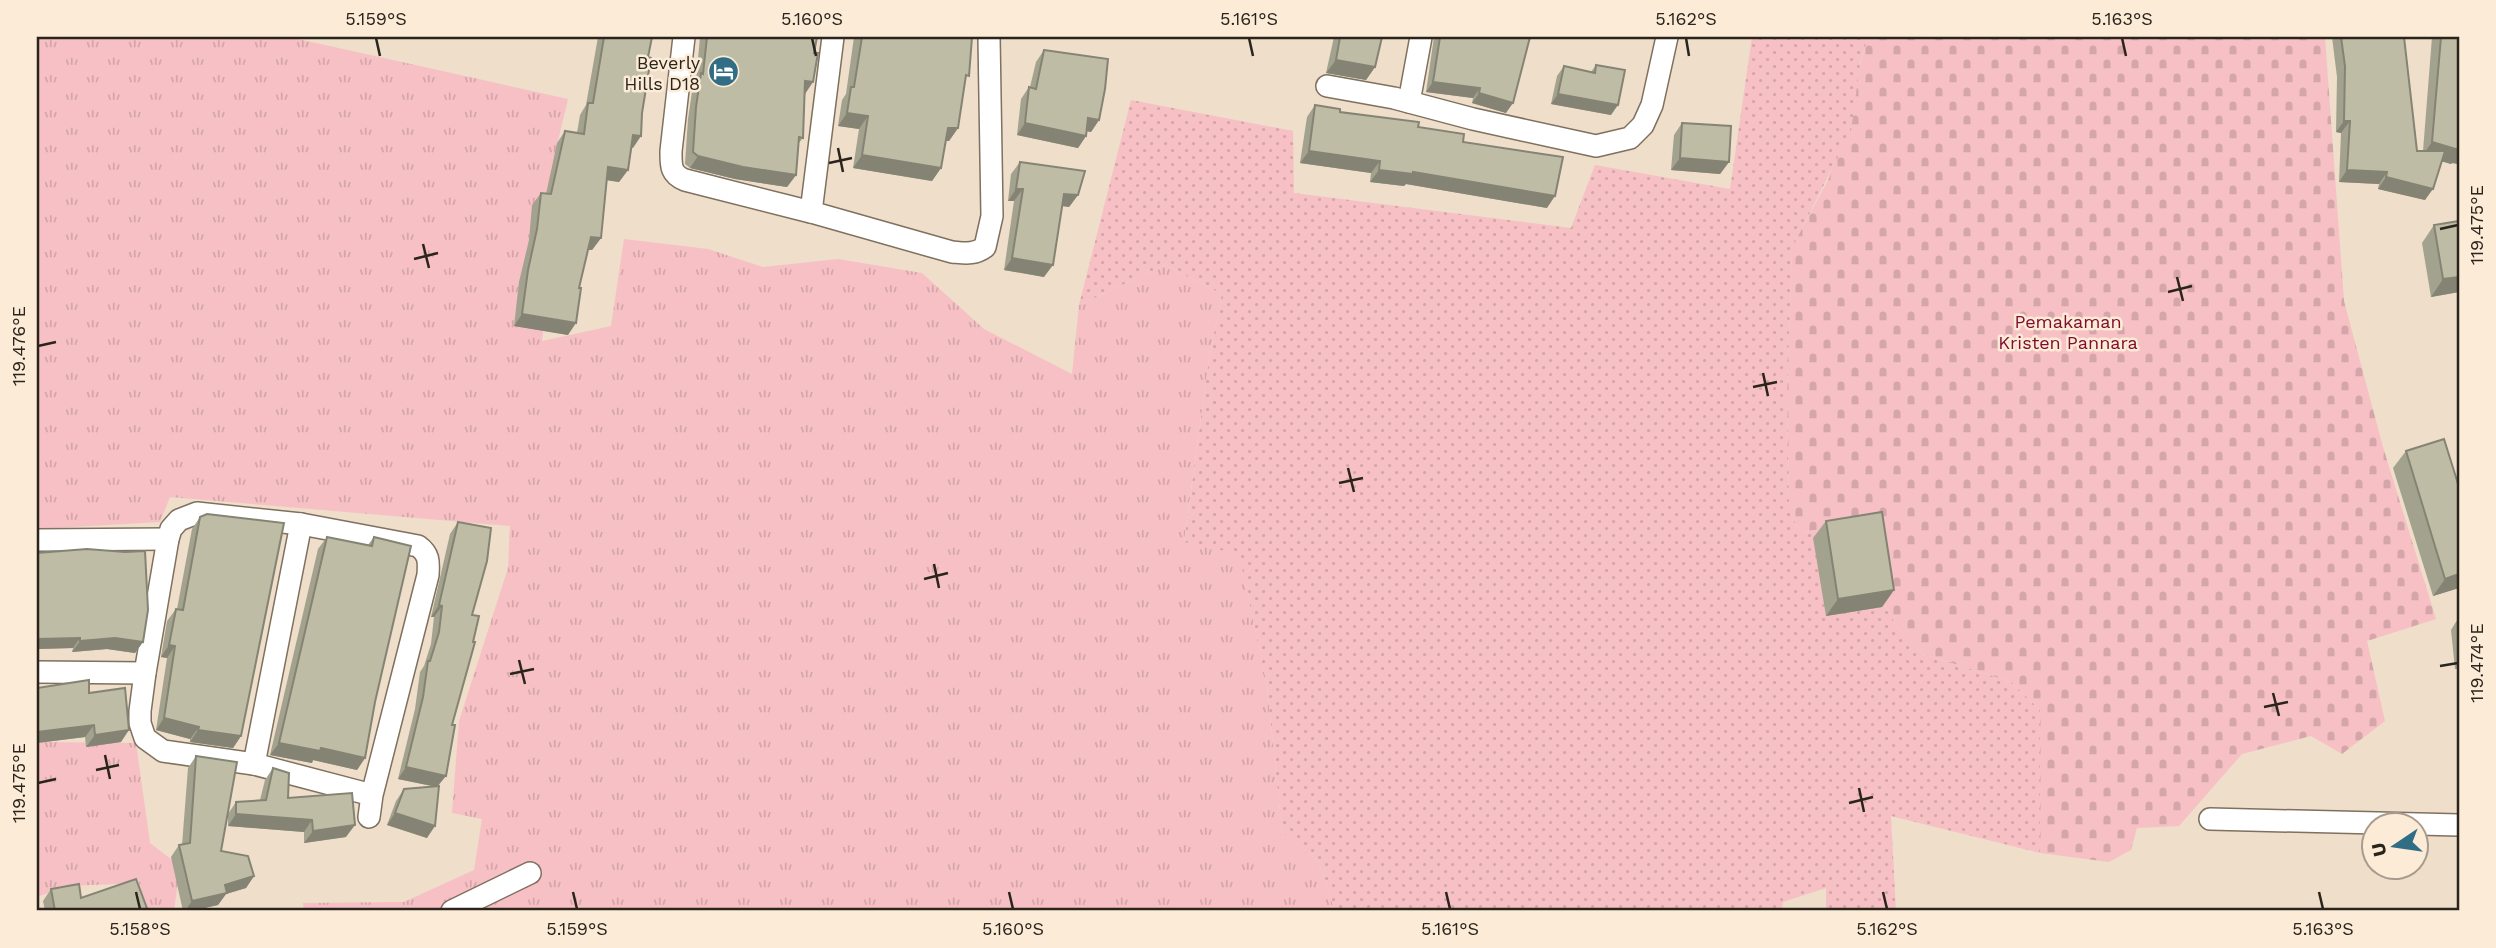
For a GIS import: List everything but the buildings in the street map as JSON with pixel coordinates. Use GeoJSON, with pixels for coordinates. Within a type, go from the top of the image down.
{"type":"FeatureCollection","features":[{"type":"Feature","properties":{"kind":"street"},"geometry":{"type":"LineString","coordinates":[[684,37],[671,151],[673,173],[685,180],[952,252],[969,254],[985,247],[992,216],[989,37]]}},
{"type":"Feature","properties":{"kind":"street"},"geometry":{"type":"LineString","coordinates":[[811,212],[833,37]]}},
{"type":"Feature","properties":{"kind":"street"},"geometry":{"type":"LineString","coordinates":[[1409,102],[1421,37]]}},
{"type":"Feature","properties":{"kind":"street"},"geometry":{"type":"LineString","coordinates":[[1327,86],[1409,102],[1596,146],[1630,138],[1643,125],[1652,105],[1667,37]]}},
{"type":"Feature","properties":{"kind":"street"},"geometry":{"type":"LineString","coordinates":[[369,817],[428,575],[428,557],[418,546],[301,524],[197,513],[180,520],[168,538],[145,673],[140,723],[145,738],[163,751],[254,765],[372,796]]}},
{"type":"Feature","properties":{"kind":"street"},"geometry":{"type":"LineString","coordinates":[[254,765],[301,524]]}},
{"type":"Feature","properties":{"kind":"street"},"geometry":{"type":"LineString","coordinates":[[37,540],[168,538]]}},
{"type":"Feature","properties":{"kind":"street"},"geometry":{"type":"LineString","coordinates":[[37,672],[145,673]]}},
{"type":"Feature","properties":{"kind":"street"},"geometry":{"type":"LineString","coordinates":[[2210,819],[2459,825]]}},
{"type":"Feature","properties":{"kind":"street"},"geometry":{"type":"LineString","coordinates":[[452,911],[530,873]]}},
{"type":"Feature","properties":{"kind":"green space"},"geometry":{"type":"Polygon","coordinates":[[[37,37],[289,37],[568,99],[551,170],[558,191],[542,341],[611,326],[624,239],[708,249],[763,267],[838,259],[922,273],[984,329],[1072,374],[1079,305],[1165,265],[1222,294],[1209,359],[1184,541],[1239,553],[1267,686],[1282,831],[1318,861],[1335,911],[304,911],[303,903],[404,902],[474,870],[482,819],[452,813],[459,721],[508,568],[510,526],[170,497],[160,522],[37,529],[37,37]]]}},
{"type":"Feature","properties":{"kind":"green space"},"geometry":{"type":"Polygon","coordinates":[[[1752,37],[1868,37],[1860,64],[1851,131],[1792,248],[1787,393],[1789,507],[1796,525],[1804,532],[1870,529],[1885,605],[1897,627],[1923,654],[2011,682],[2040,710],[2040,853],[1891,816],[1896,911],[1826,911],[1826,888],[1783,902],[1782,911],[1335,911],[1318,861],[1282,831],[1267,686],[1239,554],[1184,542],[1209,359],[1222,294],[1165,265],[1079,305],[1131,100],[1293,131],[1294,193],[1571,228],[1595,165],[1730,189],[1752,37]]]}},
{"type":"Feature","properties":{"kind":"green space","name":"Pemakaman Kristen Pannara"},"geometry":{"type":"Polygon","coordinates":[[[1868,37],[2325,37],[2344,301],[2383,447],[2436,619],[2367,641],[2385,721],[2342,754],[2311,736],[2242,754],[2179,826],[2137,828],[2131,850],[2109,862],[2040,853],[2040,710],[2011,682],[1923,654],[1897,627],[1885,605],[1874,532],[1826,529],[1804,532],[1796,525],[1789,507],[1787,393],[1792,247],[1829,178],[1868,37]]]}},
{"type":"Feature","properties":{"kind":"green space"},"geometry":{"type":"Polygon","coordinates":[[[37,742],[136,743],[150,843],[180,866],[174,911],[144,911],[139,883],[68,886],[37,897],[37,742]]]}},
{"type":"Feature","properties":{"kind":"place","name":"Beverly Hills D18"},"geometry":{"type":"Point","coordinates":[723,72]}}]}
